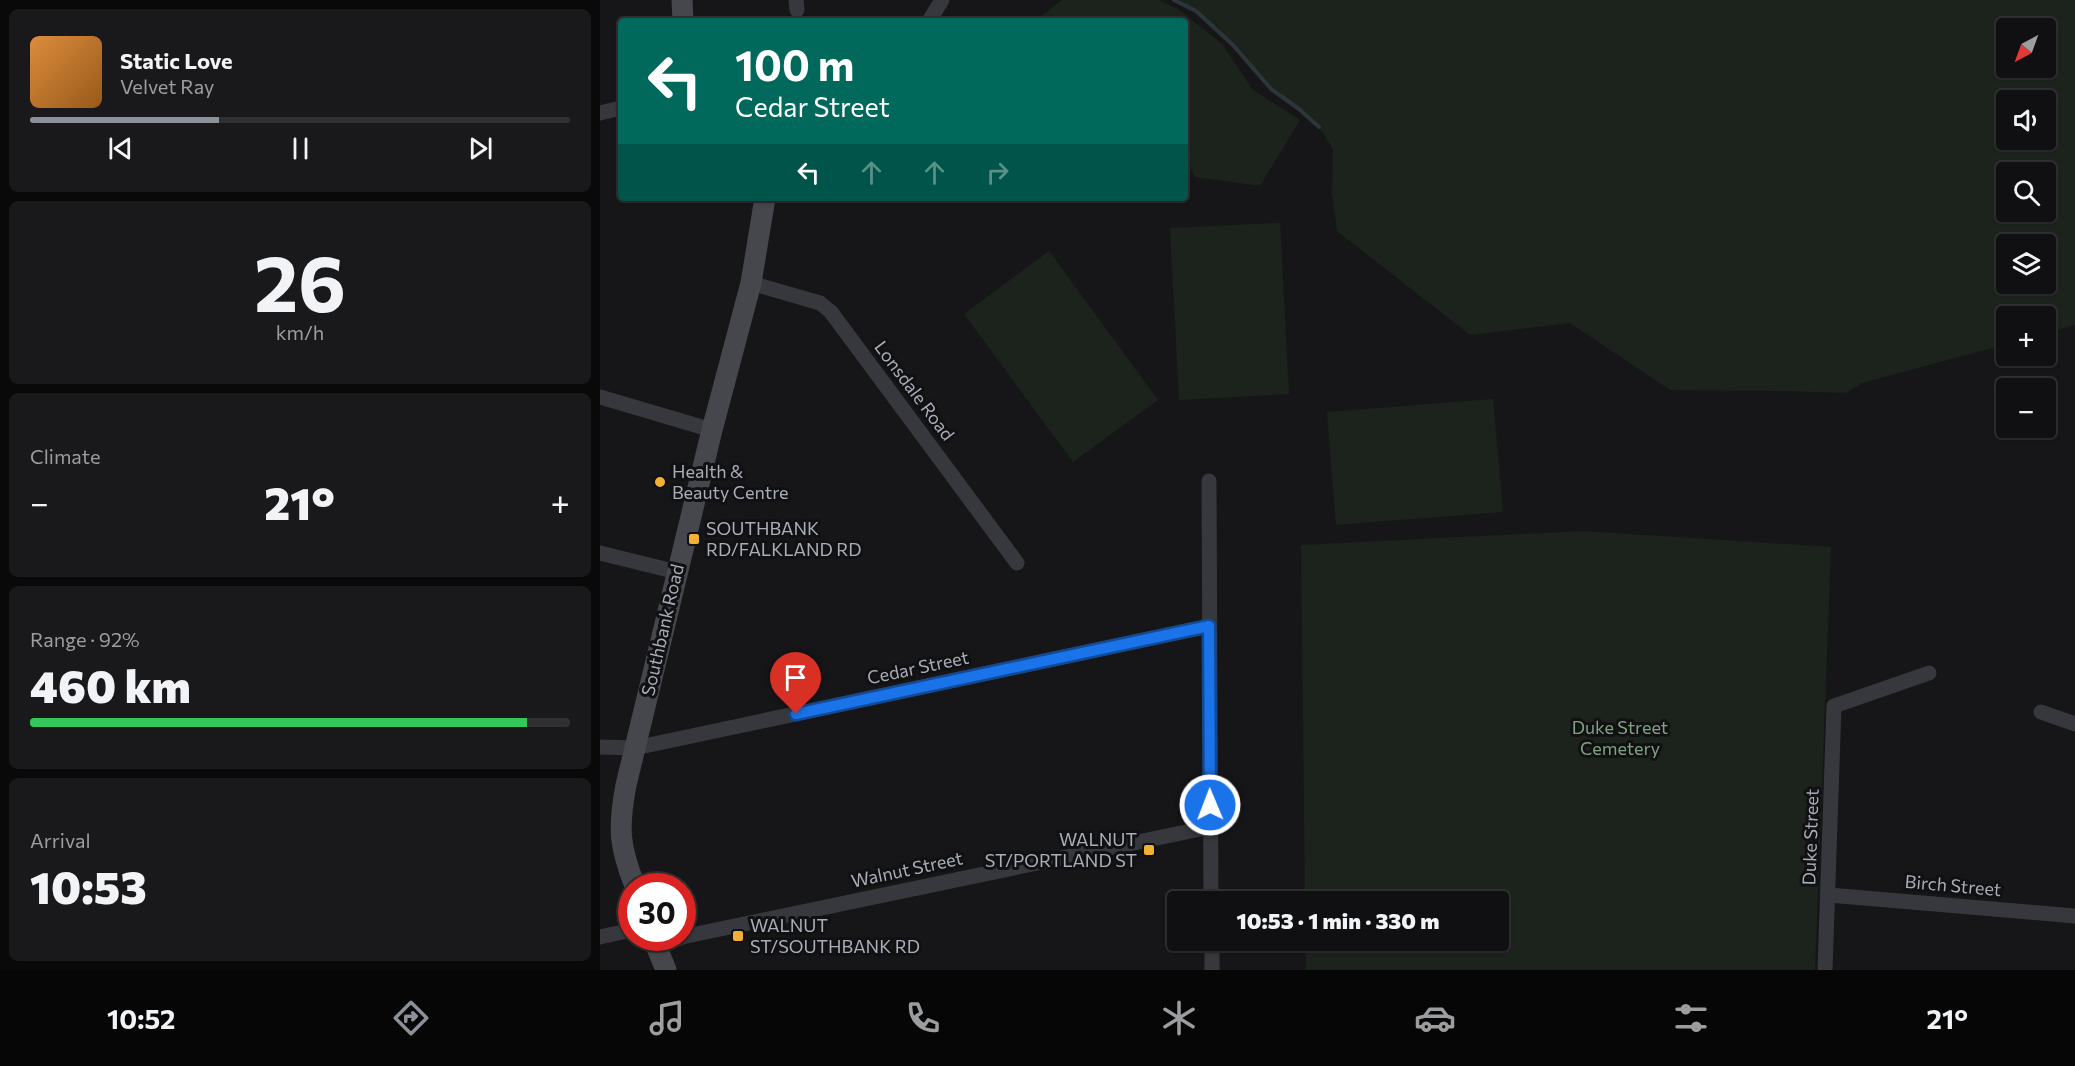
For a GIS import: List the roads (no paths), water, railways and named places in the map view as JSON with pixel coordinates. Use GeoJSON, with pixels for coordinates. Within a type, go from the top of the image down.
{"type":"FeatureCollection","features":[{"type":"Feature","properties":{"kind":"street"},"geometry":{"type":"LineString","coordinates":[[682,0],[683,18]]}},
{"type":"Feature","properties":{"kind":"street"},"geometry":{"type":"LineString","coordinates":[[931,18],[942,0]]}},
{"type":"Feature","properties":{"kind":"street"},"geometry":{"type":"LineString","coordinates":[[600,113],[618,109]]}},
{"type":"Feature","properties":{"kind":"street","name":"Southbank Road"},"geometry":{"type":"LineString","coordinates":[[629,873],[624,859],[620,834],[620,815],[677,572],[751,283],[765,201]]}},
{"type":"Feature","properties":{"kind":"street","name":"Lonsdale Road"},"geometry":{"type":"LineString","coordinates":[[751,283],[820,303],[831,312],[1017,563]]}},
{"type":"Feature","properties":{"kind":"street"},"geometry":{"type":"LineString","coordinates":[[600,397],[712,430]]}},
{"type":"Feature","properties":{"kind":"street"},"geometry":{"type":"LineString","coordinates":[[1209,481],[1212,891]]}},
{"type":"Feature","properties":{"kind":"street"},"geometry":{"type":"LineString","coordinates":[[600,554],[677,572]]}},
{"type":"Feature","properties":{"kind":"street","name":"Cedar Street"},"geometry":{"type":"LineString","coordinates":[[600,747],[635,748],[1209,626]]}},
{"type":"Feature","properties":{"kind":"street","name":"Duke Street"},"geometry":{"type":"LineString","coordinates":[[1825,970],[1834,706],[1929,673]]}},
{"type":"Feature","properties":{"kind":"street"},"geometry":{"type":"LineString","coordinates":[[2041,712],[2075,723]]}},
{"type":"Feature","properties":{"kind":"street","name":"Walnut Street"},"geometry":{"type":"LineString","coordinates":[[696,934],[1210,827]]}},
{"type":"Feature","properties":{"kind":"street","name":"Birch Street"},"geometry":{"type":"LineString","coordinates":[[1829,895],[2075,916]]}},
{"type":"Feature","properties":{"kind":"street"},"geometry":{"type":"LineString","coordinates":[[600,937],[618,933]]}},
{"type":"Feature","properties":{"kind":"street"},"geometry":{"type":"LineString","coordinates":[[659,951],[666,970]]}},
{"type":"Feature","properties":{"kind":"street"},"geometry":{"type":"LineString","coordinates":[[1212,951],[1212,970]]}},
{"type":"Feature","properties":{"kind":"waterway"},"geometry":{"type":"LineString","coordinates":[[1174,0],[1196,11],[1233,45],[1271,89],[1319,127]]}},
{"type":"Feature","properties":{"kind":"place","name":"Health & Beauty Centre"},"geometry":{"type":"Point","coordinates":[660,482]}},
{"type":"Feature","properties":{"kind":"place","name":"SOUTHBANK RD/FALKLAND RD"},"geometry":{"type":"Point","coordinates":[694,539]}},
{"type":"Feature","properties":{"kind":"place","name":"WALNUT ST/PORTLAND ST"},"geometry":{"type":"Point","coordinates":[1149,850]}},
{"type":"Feature","properties":{"kind":"place","name":"WALNUT ST/SOUTHBANK RD"},"geometry":{"type":"Point","coordinates":[738,936]}},
{"type":"Feature","properties":{"kind":"park label","name":"Duke Street Cemetery"},"geometry":{"type":"Point","coordinates":[1620,738]}}]}
